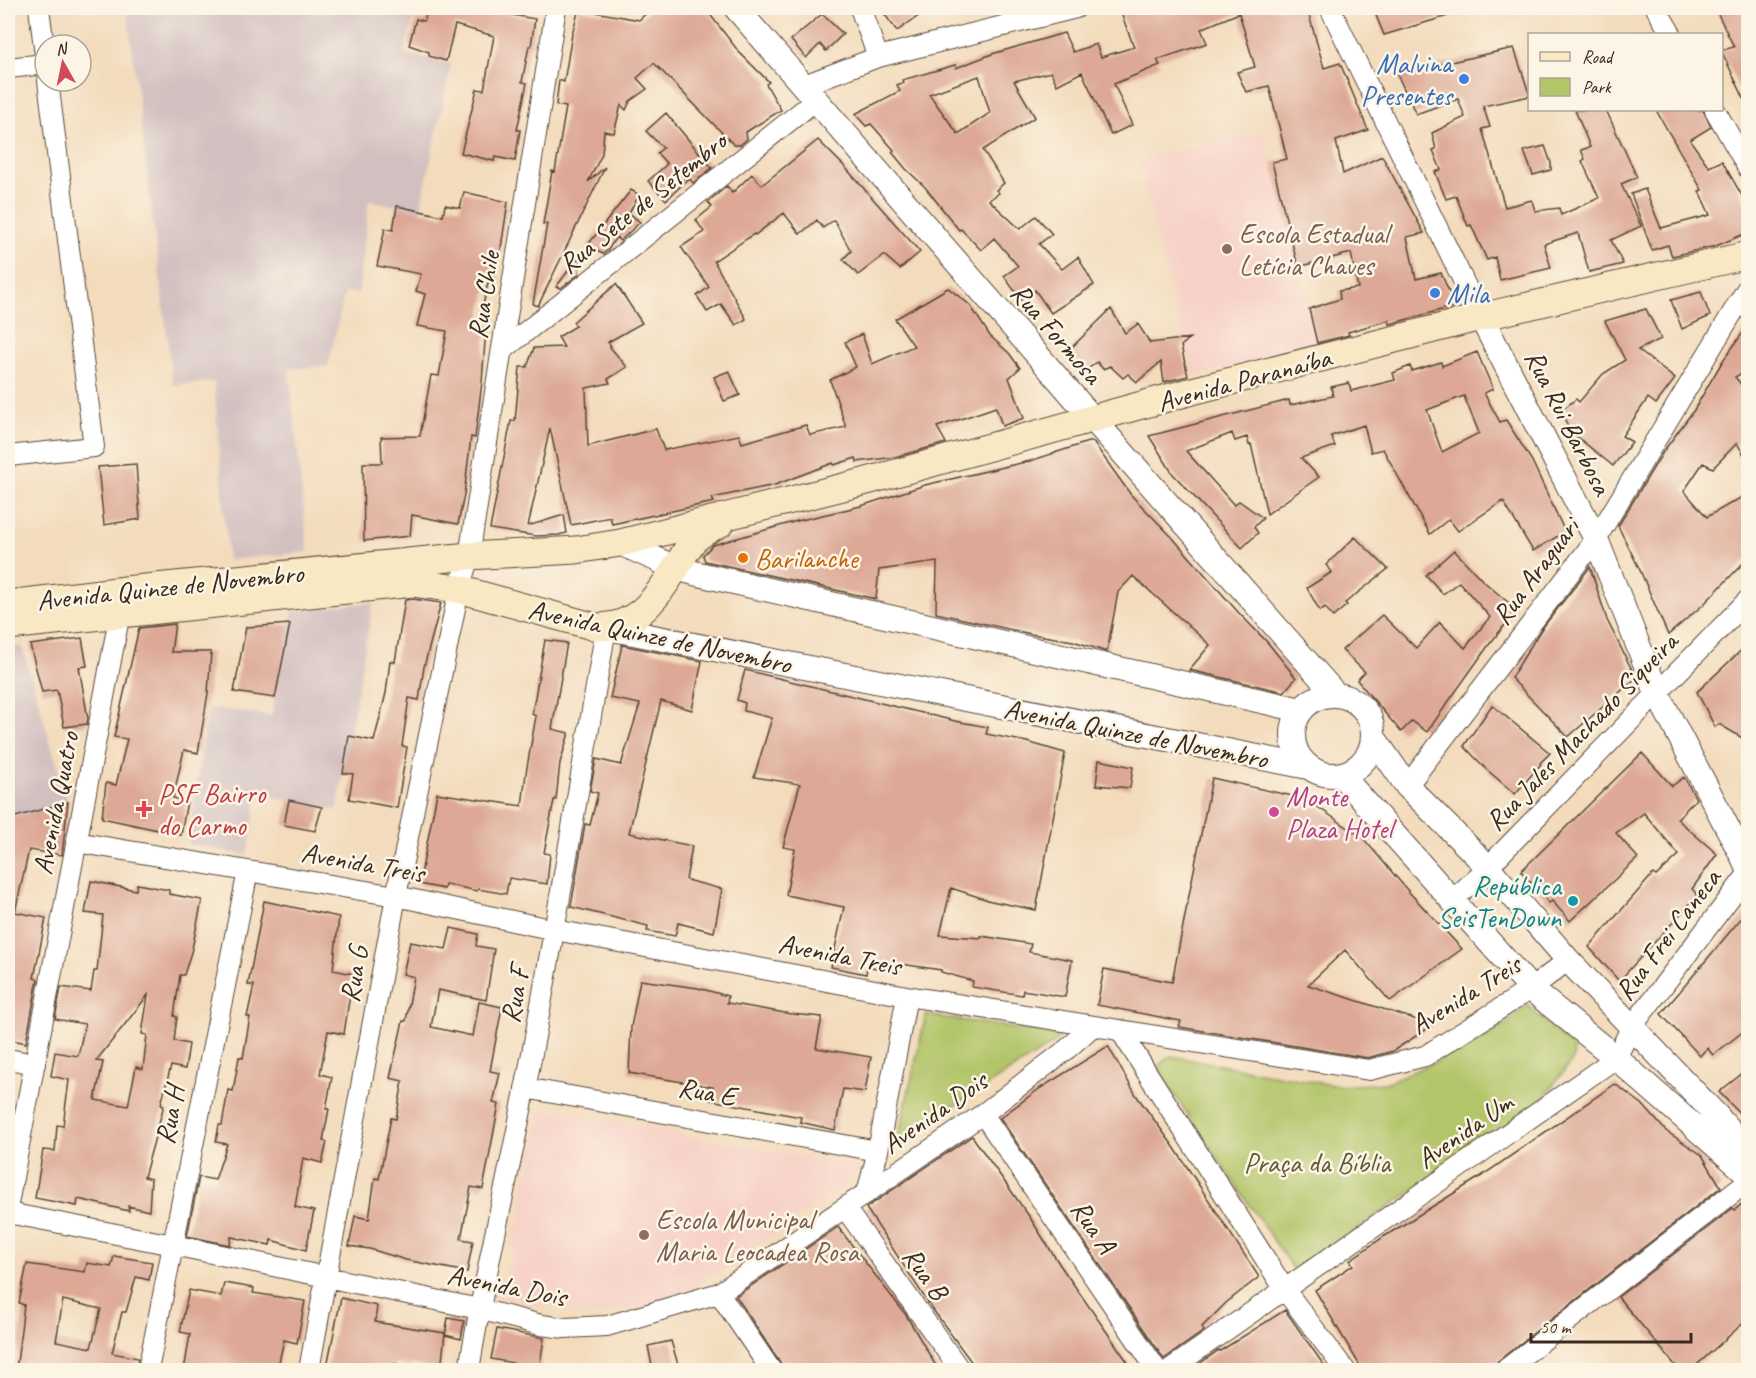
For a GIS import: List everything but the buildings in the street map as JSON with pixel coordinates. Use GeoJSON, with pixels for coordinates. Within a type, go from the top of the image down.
{"type":"FeatureCollection","features":[{"type":"Feature","properties":{"kind":"main road","name":"Avenida Paranaíba"},"geometry":{"type":"LineString","coordinates":[[741,511],[867,481],[1208,387],[1481,317],[1749,255]]}},
{"type":"Feature","properties":{"kind":"main road","name":"Avenida Quinze de Novembro"},"geometry":{"type":"LineString","coordinates":[[8,626],[123,601],[469,556],[541,554],[576,550],[620,543],[741,511]]}},
{"type":"Feature","properties":{"kind":"main road"},"geometry":{"type":"LineString","coordinates":[[607,628],[629,621],[642,611],[660,591],[686,551],[704,532],[741,511]]}},
{"type":"Feature","properties":{"kind":"main road","name":"Avenida Quinze de Novembro"},"geometry":{"type":"LineString","coordinates":[[8,604],[123,601],[413,583],[459,589],[592,626],[607,628]]}},
{"type":"Feature","properties":{"kind":"street"},"geometry":{"type":"LineString","coordinates":[[39,8],[42,33]]}},
{"type":"Feature","properties":{"kind":"street","name":"Rua Chile"},"geometry":{"type":"LineString","coordinates":[[459,589],[469,556],[556,8]]}},
{"type":"Feature","properties":{"kind":"street","name":"Rua Formosa"},"geometry":{"type":"LineString","coordinates":[[736,8],[1336,695]]}},
{"type":"Feature","properties":{"kind":"street"},"geometry":{"type":"LineString","coordinates":[[860,8],[878,57]]}},
{"type":"Feature","properties":{"kind":"street","name":"Rua Sete de Setembro"},"geometry":{"type":"LineString","coordinates":[[503,350],[810,92],[878,57],[1076,8]]}},
{"type":"Feature","properties":{"kind":"street","name":"Rua Rui Barbosa"},"geometry":{"type":"LineString","coordinates":[[1330,8],[1481,317],[1596,539],[1657,693],[1749,867]]}},
{"type":"Feature","properties":{"kind":"street"},"geometry":{"type":"LineString","coordinates":[[1656,8],[1670,33]]}},
{"type":"Feature","properties":{"kind":"street"},"geometry":{"type":"LineString","coordinates":[[8,68],[33,65]]}},
{"type":"Feature","properties":{"kind":"street"},"geometry":{"type":"LineString","coordinates":[[8,456],[94,447],[50,93]]}},
{"type":"Feature","properties":{"kind":"street"},"geometry":{"type":"LineString","coordinates":[[1716,111],[1749,168]]}},
{"type":"Feature","properties":{"kind":"street","name":"Rua Araguari"},"geometry":{"type":"LineString","coordinates":[[1407,786],[1596,539],[1749,287]]}},
{"type":"Feature","properties":{"kind":"street","name":"Avenida Quinze de Novembro"},"geometry":{"type":"LineString","coordinates":[[620,543],[676,568],[1301,710]]}},
{"type":"Feature","properties":{"kind":"street","name":"Rua G"},"geometry":{"type":"LineString","coordinates":[[309,1371],[396,896],[459,589]]}},
{"type":"Feature","properties":{"kind":"street","name":"Rua Jales Machado Siqueira"},"geometry":{"type":"LineString","coordinates":[[1453,900],[1749,600]]}},
{"type":"Feature","properties":{"kind":"street","name":"Avenida Quatro"},"geometry":{"type":"LineString","coordinates":[[8,1203],[123,601]]}},
{"type":"Feature","properties":{"kind":"street","name":"Avenida Quinze de Novembro"},"geometry":{"type":"LineString","coordinates":[[607,628],[1308,767]]}},
{"type":"Feature","properties":{"kind":"street","name":"Rua F"},"geometry":{"type":"LineString","coordinates":[[469,1371],[479,1309],[555,930],[607,628]]}},
{"type":"Feature","properties":{"kind":"street"},"geometry":{"type":"LineString","coordinates":[[1374,738],[1368,755],[1357,768],[1332,776],[1308,767],[1295,750],[1293,730],[1301,710],[1316,698],[1336,695],[1359,704],[1372,724],[1374,738],[1407,786],[1488,867],[1568,960],[1749,1152]]}},
{"type":"Feature","properties":{"kind":"street"},"geometry":{"type":"LineString","coordinates":[[1341,775],[1531,989],[1616,1058],[1749,1174]]}},
{"type":"Feature","properties":{"kind":"street","name":"Avenida Treis"},"geometry":{"type":"LineString","coordinates":[[76,842],[396,896],[555,930],[907,996],[1369,1070],[1425,1056],[1531,989],[1568,960]]}},
{"type":"Feature","properties":{"kind":"street","name":"Rua H"},"geometry":{"type":"LineString","coordinates":[[148,1371],[248,871]]}},
{"type":"Feature","properties":{"kind":"street","name":"Rua Frei Caneca"},"geometry":{"type":"LineString","coordinates":[[1631,1028],[1749,874]]}},
{"type":"Feature","properties":{"kind":"street"},"geometry":{"type":"LineString","coordinates":[[867,1193],[878,1151],[907,996]]}},
{"type":"Feature","properties":{"kind":"street","name":"Avenida Dois"},"geometry":{"type":"LineString","coordinates":[[8,1214],[173,1245],[479,1309],[541,1325],[586,1328],[607,1326],[719,1293],[983,1114],[1066,1050],[1093,1026]]}},
{"type":"Feature","properties":{"kind":"street","name":"Avenida Um"},"geometry":{"type":"LineString","coordinates":[[1169,1371],[1616,1058],[1631,1028]]}},
{"type":"Feature","properties":{"kind":"street"},"geometry":{"type":"LineString","coordinates":[[1120,1030],[1285,1290],[1345,1371]]}},
{"type":"Feature","properties":{"kind":"street"},"geometry":{"type":"LineString","coordinates":[[8,1059],[35,1064]]}},
{"type":"Feature","properties":{"kind":"street","name":"Rua E"},"geometry":{"type":"LineString","coordinates":[[525,1088],[878,1151]]}},
{"type":"Feature","properties":{"kind":"street","name":"Rua A"},"geometry":{"type":"LineString","coordinates":[[983,1114],[1157,1371]]}},
{"type":"Feature","properties":{"kind":"street"},"geometry":{"type":"LineString","coordinates":[[1505,1371],[1749,1180]]}},
{"type":"Feature","properties":{"kind":"street","name":"Rua B"},"geometry":{"type":"LineString","coordinates":[[845,1208],[960,1371]]}},
{"type":"Feature","properties":{"kind":"street"},"geometry":{"type":"LineString","coordinates":[[719,1293],[771,1371]]}},
{"type":"Feature","properties":{"kind":"shaded area"},"geometry":{"type":"Polygon","coordinates":[[[127,8],[417,8],[404,53],[451,64],[420,211],[369,200],[358,294],[345,292],[328,366],[289,369],[308,552],[228,560],[214,382],[173,385],[127,8]]]}},
{"type":"Feature","properties":{"kind":"shaded area","name":"Escola Estadual Letícia Chaves"},"geometry":{"type":"Polygon","coordinates":[[[1264,132],[1318,346],[1194,377],[1138,160],[1264,132]]]}},
{"type":"Feature","properties":{"kind":"shaded area"},"geometry":{"type":"Polygon","coordinates":[[[373,602],[337,810],[258,794],[247,856],[188,844],[208,707],[271,716],[293,611],[373,602]]]}},
{"type":"Feature","properties":{"kind":"shaded area"},"geometry":{"type":"Polygon","coordinates":[[[22,646],[68,802],[8,819],[8,648],[22,646]]]}},
{"type":"Feature","properties":{"kind":"shaded area","name":"Escola Municipal Maria Leocadea Rosa"},"geometry":{"type":"Polygon","coordinates":[[[540,1109],[852,1165],[849,1183],[696,1287],[647,1307],[590,1314],[504,1298],[540,1109]]]}},
{"type":"Feature","properties":{"kind":"green space","name":"Praça da Bíblia"},"geometry":{"type":"Polygon","coordinates":[[[1527,1005],[1573,1048],[1574,1058],[1541,1101],[1302,1267],[1293,1269],[1161,1075],[1160,1064],[1171,1056],[1338,1086],[1385,1083],[1438,1061],[1501,1028],[1527,1005]]]}},
{"type":"Feature","properties":{"kind":"green space"},"geometry":{"type":"Polygon","coordinates":[[[926,1015],[1061,1035],[1053,1044],[897,1142],[926,1015]]]}},
{"type":"Feature","properties":{"kind":"place","name":"Malvina Presentes"},"geometry":{"type":"Point","coordinates":[1464,79]}},
{"type":"Feature","properties":{"kind":"place","name":"Escola Estadual Letícia Chaves"},"geometry":{"type":"Point","coordinates":[1227,249]}},
{"type":"Feature","properties":{"kind":"place","name":"Mila"},"geometry":{"type":"Point","coordinates":[1435,293]}},
{"type":"Feature","properties":{"kind":"place","name":"Barilanche"},"geometry":{"type":"Point","coordinates":[743,558]}},
{"type":"Feature","properties":{"kind":"place","name":"PSF Bairro do Carmo"},"geometry":{"type":"Point","coordinates":[144,809]}},
{"type":"Feature","properties":{"kind":"place","name":"Monte Plaza Hotel"},"geometry":{"type":"Point","coordinates":[1274,812]}},
{"type":"Feature","properties":{"kind":"place","name":"República SeisTenDown"},"geometry":{"type":"Point","coordinates":[1573,901]}},
{"type":"Feature","properties":{"kind":"place","name":"Escola Municipal Maria Leocadea Rosa"},"geometry":{"type":"Point","coordinates":[644,1235]}}]}
